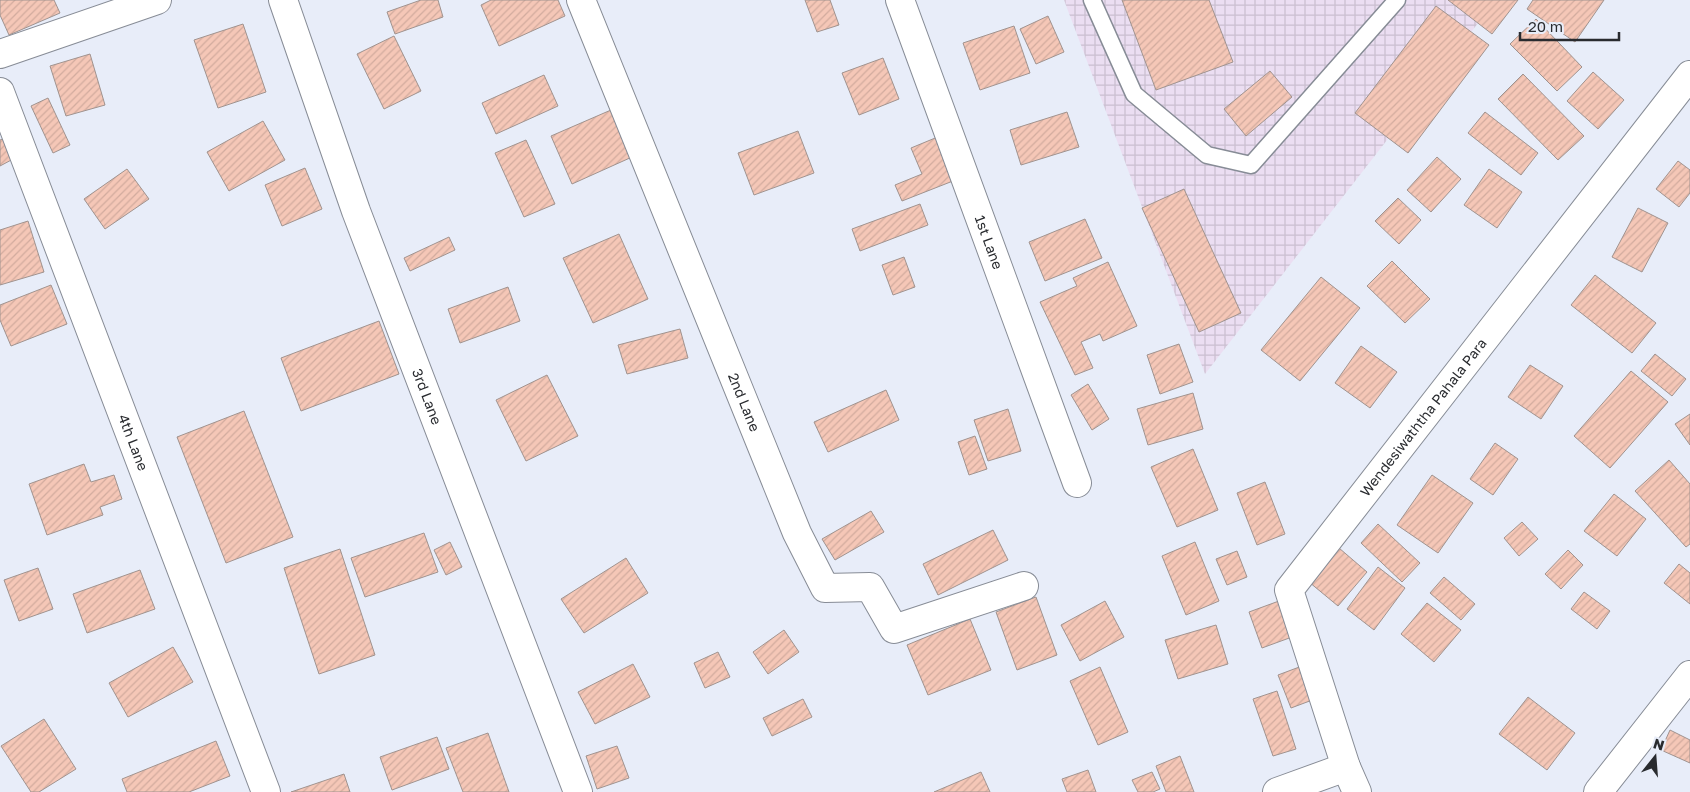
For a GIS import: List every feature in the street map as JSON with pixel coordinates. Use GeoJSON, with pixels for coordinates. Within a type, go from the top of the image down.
{"type":"FeatureCollection","features":[{"type":"Feature","properties":{"kind":"street"},"geometry":{"type":"LineString","coordinates":[[0,54],[157,0]]}},
{"type":"Feature","properties":{"kind":"street","name":"3rd Lane"},"geometry":{"type":"LineString","coordinates":[[283,0],[356,211],[578,792]]}},
{"type":"Feature","properties":{"kind":"street","name":"2nd Lane"},"geometry":{"type":"LineString","coordinates":[[581,0],[797,533],[825,588],[870,587],[894,629],[1024,586]]}},
{"type":"Feature","properties":{"kind":"street","name":"1st Lane"},"geometry":{"type":"LineString","coordinates":[[900,0],[1078,483]]}},
{"type":"Feature","properties":{"kind":"street","name":"Wendesiwaththa Pahala Para"},"geometry":{"type":"LineString","coordinates":[[1357,792],[1346,767],[1289,590],[1690,76]]}},
{"type":"Feature","properties":{"kind":"street","name":"4th Lane"},"geometry":{"type":"LineString","coordinates":[[0,92],[266,792]]}},
{"type":"Feature","properties":{"kind":"street"},"geometry":{"type":"LineString","coordinates":[[1598,792],[1690,675]]}},
{"type":"Feature","properties":{"kind":"street"},"geometry":{"type":"LineString","coordinates":[[1277,792],[1346,767]]}},
{"type":"Feature","properties":{"kind":"lane"},"geometry":{"type":"LineString","coordinates":[[1092,0],[1134,94],[1206,155],[1251,165],[1397,0]]}},
{"type":"Feature","properties":{"kind":"shaded area"},"geometry":{"type":"Polygon","coordinates":[[[1064,0],[1496,0],[1205,374],[1064,0]]]}},
{"type":"Feature","properties":{"kind":"building"},"geometry":{"type":"Polygon","coordinates":[[[0,0],[54,0],[60,13],[9,35],[0,15],[0,0]]]}},
{"type":"Feature","properties":{"kind":"building"},"geometry":{"type":"Polygon","coordinates":[[[421,0],[438,0],[443,17],[395,34],[387,12],[421,0]]]}},
{"type":"Feature","properties":{"kind":"building"},"geometry":{"type":"Polygon","coordinates":[[[491,0],[558,0],[565,16],[499,46],[481,5],[491,0]]]}},
{"type":"Feature","properties":{"kind":"building"},"geometry":{"type":"Polygon","coordinates":[[[805,0],[830,0],[839,25],[817,32],[805,0]]]}},
{"type":"Feature","properties":{"kind":"building"},"geometry":{"type":"Polygon","coordinates":[[[1122,0],[1209,0],[1233,62],[1156,90],[1122,0]]]}},
{"type":"Feature","properties":{"kind":"building"},"geometry":{"type":"Polygon","coordinates":[[[1448,0],[1518,0],[1492,34],[1448,0]]]}},
{"type":"Feature","properties":{"kind":"building"},"geometry":{"type":"Polygon","coordinates":[[[1533,0],[1604,0],[1575,42],[1527,9],[1533,0]]]}},
{"type":"Feature","properties":{"kind":"building"},"geometry":{"type":"Polygon","coordinates":[[[1436,6],[1489,45],[1408,153],[1355,113],[1436,6]]]}},
{"type":"Feature","properties":{"kind":"building"},"geometry":{"type":"Polygon","coordinates":[[[1048,16],[1064,52],[1036,64],[1020,29],[1048,16]]]}},
{"type":"Feature","properties":{"kind":"building"},"geometry":{"type":"Polygon","coordinates":[[[1536,19],[1582,67],[1557,91],[1510,44],[1536,19]]]}},
{"type":"Feature","properties":{"kind":"building"},"geometry":{"type":"Polygon","coordinates":[[[243,24],[266,92],[218,108],[194,40],[243,24]]]}},
{"type":"Feature","properties":{"kind":"building"},"geometry":{"type":"Polygon","coordinates":[[[1014,26],[1030,73],[980,90],[963,43],[1014,26]]]}},
{"type":"Feature","properties":{"kind":"building"},"geometry":{"type":"Polygon","coordinates":[[[394,36],[421,91],[384,109],[357,54],[394,36]]]}},
{"type":"Feature","properties":{"kind":"building"},"geometry":{"type":"Polygon","coordinates":[[[90,54],[105,105],[66,116],[50,66],[90,54]]]}},
{"type":"Feature","properties":{"kind":"building"},"geometry":{"type":"Polygon","coordinates":[[[883,58],[899,99],[859,115],[842,73],[883,58]]]}},
{"type":"Feature","properties":{"kind":"building"},"geometry":{"type":"Polygon","coordinates":[[[1270,71],[1292,97],[1246,136],[1224,109],[1270,71]]]}},
{"type":"Feature","properties":{"kind":"building"},"geometry":{"type":"Polygon","coordinates":[[[1593,72],[1624,100],[1598,129],[1567,101],[1593,72]]]}},
{"type":"Feature","properties":{"kind":"building"},"geometry":{"type":"Polygon","coordinates":[[[1523,74],[1584,136],[1558,160],[1498,99],[1523,74]]]}},
{"type":"Feature","properties":{"kind":"building"},"geometry":{"type":"Polygon","coordinates":[[[544,75],[558,106],[496,134],[482,103],[544,75]]]}},
{"type":"Feature","properties":{"kind":"building"},"geometry":{"type":"Polygon","coordinates":[[[48,98],[70,145],[53,153],[31,106],[48,98]]]}},
{"type":"Feature","properties":{"kind":"building"},"geometry":{"type":"Polygon","coordinates":[[[611,110],[632,157],[572,184],[551,136],[611,110]]]}},
{"type":"Feature","properties":{"kind":"building"},"geometry":{"type":"Polygon","coordinates":[[[1067,112],[1079,147],[1021,165],[1010,130],[1067,112]]]}},
{"type":"Feature","properties":{"kind":"building"},"geometry":{"type":"Polygon","coordinates":[[[1485,112],[1538,153],[1521,175],[1468,133],[1485,112]]]}},
{"type":"Feature","properties":{"kind":"building"},"geometry":{"type":"Polygon","coordinates":[[[263,121],[285,160],[229,191],[207,152],[263,121]]]}},
{"type":"Feature","properties":{"kind":"building"},"geometry":{"type":"Polygon","coordinates":[[[798,131],[814,173],[754,195],[738,153],[798,131]]]}},
{"type":"Feature","properties":{"kind":"building"},"geometry":{"type":"Polygon","coordinates":[[[940,136],[958,179],[902,201],[895,185],[922,174],[911,148],[940,136]]]}},
{"type":"Feature","properties":{"kind":"building"},"geometry":{"type":"Polygon","coordinates":[[[5,138],[15,158],[0,166],[0,140],[5,138]]]}},
{"type":"Feature","properties":{"kind":"building"},"geometry":{"type":"Polygon","coordinates":[[[526,140],[555,204],[524,217],[495,153],[526,140]]]}},
{"type":"Feature","properties":{"kind":"building"},"geometry":{"type":"Polygon","coordinates":[[[1437,157],[1461,179],[1431,212],[1407,190],[1437,157]]]}},
{"type":"Feature","properties":{"kind":"building"},"geometry":{"type":"Polygon","coordinates":[[[1678,161],[1690,170],[1690,193],[1679,207],[1656,189],[1678,161]]]}},
{"type":"Feature","properties":{"kind":"building"},"geometry":{"type":"Polygon","coordinates":[[[305,168],[322,209],[282,226],[265,185],[305,168]]]}},
{"type":"Feature","properties":{"kind":"building"},"geometry":{"type":"Polygon","coordinates":[[[127,169],[149,199],[105,229],[84,199],[127,169]]]}},
{"type":"Feature","properties":{"kind":"building"},"geometry":{"type":"Polygon","coordinates":[[[1489,169],[1522,192],[1497,228],[1464,205],[1489,169]]]}},
{"type":"Feature","properties":{"kind":"building"},"geometry":{"type":"Polygon","coordinates":[[[1184,189],[1241,313],[1199,332],[1142,208],[1184,189]]]}},
{"type":"Feature","properties":{"kind":"building"},"geometry":{"type":"Polygon","coordinates":[[[1398,198],[1421,220],[1399,244],[1375,221],[1398,198]]]}},
{"type":"Feature","properties":{"kind":"building"},"geometry":{"type":"Polygon","coordinates":[[[920,204],[928,225],[860,251],[852,229],[920,204]]]}},
{"type":"Feature","properties":{"kind":"building"},"geometry":{"type":"Polygon","coordinates":[[[1638,208],[1668,223],[1642,272],[1612,257],[1638,208]]]}},
{"type":"Feature","properties":{"kind":"building"},"geometry":{"type":"Polygon","coordinates":[[[1085,219],[1102,258],[1045,281],[1029,242],[1085,219]]]}},
{"type":"Feature","properties":{"kind":"building"},"geometry":{"type":"Polygon","coordinates":[[[28,221],[44,272],[0,285],[0,230],[28,221]]]}},
{"type":"Feature","properties":{"kind":"building"},"geometry":{"type":"Polygon","coordinates":[[[619,234],[648,299],[593,323],[563,258],[619,234]]]}},
{"type":"Feature","properties":{"kind":"building"},"geometry":{"type":"Polygon","coordinates":[[[449,237],[455,250],[410,271],[404,258],[449,237]]]}},
{"type":"Feature","properties":{"kind":"building"},"geometry":{"type":"Polygon","coordinates":[[[904,257],[915,287],[893,295],[882,265],[904,257]]]}},
{"type":"Feature","properties":{"kind":"building"},"geometry":{"type":"Polygon","coordinates":[[[1392,261],[1430,299],[1405,323],[1367,286],[1392,261]]]}},
{"type":"Feature","properties":{"kind":"building"},"geometry":{"type":"Polygon","coordinates":[[[1108,262],[1137,326],[1103,341],[1100,334],[1081,342],[1093,368],[1075,375],[1040,302],[1077,286],[1073,278],[1108,262]]]}},
{"type":"Feature","properties":{"kind":"building"},"geometry":{"type":"Polygon","coordinates":[[[1595,275],[1656,323],[1632,353],[1571,305],[1595,275]]]}},
{"type":"Feature","properties":{"kind":"building"},"geometry":{"type":"Polygon","coordinates":[[[1321,277],[1360,308],[1300,381],[1261,350],[1321,277]]]}},
{"type":"Feature","properties":{"kind":"building"},"geometry":{"type":"Polygon","coordinates":[[[51,285],[67,324],[11,346],[0,320],[0,305],[51,285]]]}},
{"type":"Feature","properties":{"kind":"building"},"geometry":{"type":"Polygon","coordinates":[[[508,287],[520,321],[460,343],[448,309],[508,287]]]}},
{"type":"Feature","properties":{"kind":"building"},"geometry":{"type":"Polygon","coordinates":[[[379,321],[399,374],[301,411],[281,358],[379,321]]]}},
{"type":"Feature","properties":{"kind":"building"},"geometry":{"type":"Polygon","coordinates":[[[680,329],[688,358],[627,374],[618,345],[680,329]]]}},
{"type":"Feature","properties":{"kind":"building"},"geometry":{"type":"Polygon","coordinates":[[[1179,344],[1193,382],[1160,394],[1147,355],[1179,344]]]}},
{"type":"Feature","properties":{"kind":"building"},"geometry":{"type":"Polygon","coordinates":[[[1361,346],[1397,372],[1370,408],[1335,383],[1361,346]]]}},
{"type":"Feature","properties":{"kind":"building"},"geometry":{"type":"Polygon","coordinates":[[[1655,354],[1686,379],[1672,396],[1641,371],[1655,354]]]}},
{"type":"Feature","properties":{"kind":"building"},"geometry":{"type":"Polygon","coordinates":[[[1530,365],[1563,386],[1541,419],[1508,397],[1530,365]]]}},
{"type":"Feature","properties":{"kind":"building"},"geometry":{"type":"Polygon","coordinates":[[[1631,371],[1668,402],[1610,468],[1574,436],[1631,371]]]}},
{"type":"Feature","properties":{"kind":"building"},"geometry":{"type":"Polygon","coordinates":[[[547,375],[578,436],[526,461],[496,400],[547,375]]]}},
{"type":"Feature","properties":{"kind":"building"},"geometry":{"type":"Polygon","coordinates":[[[1088,384],[1109,419],[1092,430],[1071,395],[1088,384]]]}},
{"type":"Feature","properties":{"kind":"building"},"geometry":{"type":"Polygon","coordinates":[[[886,390],[899,420],[828,452],[814,422],[886,390]]]}},
{"type":"Feature","properties":{"kind":"building"},"geometry":{"type":"Polygon","coordinates":[[[1193,393],[1203,429],[1148,445],[1137,409],[1193,393]]]}},
{"type":"Feature","properties":{"kind":"building"},"geometry":{"type":"Polygon","coordinates":[[[1008,409],[1021,451],[988,461],[974,420],[1008,409]]]}},
{"type":"Feature","properties":{"kind":"building"},"geometry":{"type":"Polygon","coordinates":[[[244,411],[293,537],[226,563],[177,437],[244,411]]]}},
{"type":"Feature","properties":{"kind":"building"},"geometry":{"type":"Polygon","coordinates":[[[1690,414],[1690,445],[1675,424],[1690,414]]]}},
{"type":"Feature","properties":{"kind":"building"},"geometry":{"type":"Polygon","coordinates":[[[975,436],[987,469],[969,475],[958,442],[975,436]]]}},
{"type":"Feature","properties":{"kind":"building"},"geometry":{"type":"Polygon","coordinates":[[[1495,443],[1518,459],[1493,495],[1470,479],[1495,443]]]}},
{"type":"Feature","properties":{"kind":"building"},"geometry":{"type":"Polygon","coordinates":[[[1193,449],[1218,510],[1177,527],[1151,467],[1193,449]]]}},
{"type":"Feature","properties":{"kind":"building"},"geometry":{"type":"Polygon","coordinates":[[[1669,460],[1690,484],[1690,544],[1686,547],[1635,491],[1669,460]]]}},
{"type":"Feature","properties":{"kind":"building"},"geometry":{"type":"Polygon","coordinates":[[[84,464],[91,482],[114,475],[122,499],[100,507],[103,515],[47,535],[29,484],[84,464]]]}},
{"type":"Feature","properties":{"kind":"building"},"geometry":{"type":"Polygon","coordinates":[[[1432,475],[1473,503],[1438,553],[1397,525],[1432,475]]]}},
{"type":"Feature","properties":{"kind":"building"},"geometry":{"type":"Polygon","coordinates":[[[1265,482],[1285,534],[1257,545],[1237,493],[1265,482]]]}},
{"type":"Feature","properties":{"kind":"building"},"geometry":{"type":"Polygon","coordinates":[[[1614,494],[1646,519],[1617,556],[1584,531],[1614,494]]]}},
{"type":"Feature","properties":{"kind":"building"},"geometry":{"type":"Polygon","coordinates":[[[871,511],[884,532],[835,560],[822,539],[871,511]]]}},
{"type":"Feature","properties":{"kind":"building"},"geometry":{"type":"Polygon","coordinates":[[[1522,522],[1538,539],[1519,556],[1504,538],[1522,522]]]}},
{"type":"Feature","properties":{"kind":"building"},"geometry":{"type":"Polygon","coordinates":[[[1378,524],[1420,563],[1402,582],[1361,543],[1378,524]]]}},
{"type":"Feature","properties":{"kind":"building"},"geometry":{"type":"Polygon","coordinates":[[[993,530],[1008,560],[938,595],[923,564],[993,530]]]}},
{"type":"Feature","properties":{"kind":"building"},"geometry":{"type":"Polygon","coordinates":[[[424,533],[438,572],[365,597],[351,558],[424,533]]]}},
{"type":"Feature","properties":{"kind":"building"},"geometry":{"type":"Polygon","coordinates":[[[450,542],[462,567],[446,575],[434,550],[450,542]]]}},
{"type":"Feature","properties":{"kind":"building"},"geometry":{"type":"Polygon","coordinates":[[[1195,542],[1219,601],[1186,615],[1162,556],[1195,542]]]}},
{"type":"Feature","properties":{"kind":"building"},"geometry":{"type":"Polygon","coordinates":[[[1339,548],[1367,572],[1338,606],[1309,582],[1339,548]]]}},
{"type":"Feature","properties":{"kind":"building"},"geometry":{"type":"Polygon","coordinates":[[[340,549],[375,655],[319,674],[284,568],[340,549]]]}},
{"type":"Feature","properties":{"kind":"building"},"geometry":{"type":"Polygon","coordinates":[[[1568,550],[1583,565],[1561,589],[1545,574],[1568,550]]]}},
{"type":"Feature","properties":{"kind":"building"},"geometry":{"type":"Polygon","coordinates":[[[1237,551],[1247,577],[1227,585],[1216,559],[1237,551]]]}},
{"type":"Feature","properties":{"kind":"building"},"geometry":{"type":"Polygon","coordinates":[[[626,558],[648,593],[584,633],[561,599],[626,558]]]}},
{"type":"Feature","properties":{"kind":"building"},"geometry":{"type":"Polygon","coordinates":[[[1679,564],[1690,573],[1690,604],[1664,583],[1679,564]]]}},
{"type":"Feature","properties":{"kind":"building"},"geometry":{"type":"Polygon","coordinates":[[[1378,567],[1405,588],[1374,630],[1347,609],[1378,567]]]}},
{"type":"Feature","properties":{"kind":"building"},"geometry":{"type":"Polygon","coordinates":[[[38,568],[53,609],[19,621],[4,580],[38,568]]]}},
{"type":"Feature","properties":{"kind":"building"},"geometry":{"type":"Polygon","coordinates":[[[140,570],[155,609],[87,633],[73,594],[140,570]]]}},
{"type":"Feature","properties":{"kind":"building"},"geometry":{"type":"Polygon","coordinates":[[[1444,577],[1475,604],[1461,620],[1430,593],[1444,577]]]}},
{"type":"Feature","properties":{"kind":"building"},"geometry":{"type":"Polygon","coordinates":[[[1584,592],[1610,611],[1597,629],[1571,609],[1584,592]]]}},
{"type":"Feature","properties":{"kind":"building"},"geometry":{"type":"Polygon","coordinates":[[[1036,597],[1057,655],[1017,670],[996,612],[1036,597]]]}},
{"type":"Feature","properties":{"kind":"building"},"geometry":{"type":"Polygon","coordinates":[[[1105,601],[1124,637],[1080,661],[1061,625],[1105,601]]]}},
{"type":"Feature","properties":{"kind":"building"},"geometry":{"type":"Polygon","coordinates":[[[1279,601],[1292,637],[1262,648],[1249,612],[1279,601]]]}},
{"type":"Feature","properties":{"kind":"building"},"geometry":{"type":"Polygon","coordinates":[[[1427,603],[1461,630],[1434,662],[1401,634],[1427,603]]]}},
{"type":"Feature","properties":{"kind":"building"},"geometry":{"type":"Polygon","coordinates":[[[970,619],[991,670],[928,695],[907,645],[970,619]]]}},
{"type":"Feature","properties":{"kind":"building"},"geometry":{"type":"Polygon","coordinates":[[[1216,625],[1228,664],[1178,679],[1165,640],[1216,625]]]}},
{"type":"Feature","properties":{"kind":"building"},"geometry":{"type":"Polygon","coordinates":[[[784,630],[799,652],[768,674],[753,652],[784,630]]]}},
{"type":"Feature","properties":{"kind":"building"},"geometry":{"type":"Polygon","coordinates":[[[173,647],[193,682],[128,717],[109,683],[173,647]]]}},
{"type":"Feature","properties":{"kind":"building"},"geometry":{"type":"Polygon","coordinates":[[[718,652],[730,677],[705,688],[694,663],[718,652]]]}},
{"type":"Feature","properties":{"kind":"building"},"geometry":{"type":"Polygon","coordinates":[[[633,664],[650,697],[595,724],[578,692],[633,664]]]}},
{"type":"Feature","properties":{"kind":"building"},"geometry":{"type":"Polygon","coordinates":[[[1302,666],[1315,699],[1291,708],[1278,675],[1302,666]]]}},
{"type":"Feature","properties":{"kind":"building"},"geometry":{"type":"Polygon","coordinates":[[[1100,667],[1128,732],[1098,745],[1070,681],[1100,667]]]}},
{"type":"Feature","properties":{"kind":"building"},"geometry":{"type":"Polygon","coordinates":[[[1277,691],[1296,749],[1273,756],[1253,699],[1277,691]]]}},
{"type":"Feature","properties":{"kind":"building"},"geometry":{"type":"Polygon","coordinates":[[[1528,697],[1575,733],[1547,770],[1499,734],[1528,697]]]}},
{"type":"Feature","properties":{"kind":"building"},"geometry":{"type":"Polygon","coordinates":[[[803,699],[812,717],[772,736],[763,718],[803,699]]]}},
{"type":"Feature","properties":{"kind":"building"},"geometry":{"type":"Polygon","coordinates":[[[44,719],[76,769],[39,792],[31,792],[1,746],[44,719]]]}},
{"type":"Feature","properties":{"kind":"building"},"geometry":{"type":"Polygon","coordinates":[[[1670,730],[1690,740],[1690,763],[1661,750],[1670,730]]]}},
{"type":"Feature","properties":{"kind":"building"},"geometry":{"type":"Polygon","coordinates":[[[488,733],[509,792],[463,792],[446,748],[488,733]]]}},
{"type":"Feature","properties":{"kind":"building"},"geometry":{"type":"Polygon","coordinates":[[[437,737],[449,769],[392,790],[380,757],[437,737]]]}},
{"type":"Feature","properties":{"kind":"building"},"geometry":{"type":"Polygon","coordinates":[[[216,741],[230,776],[189,792],[127,792],[122,779],[216,741]]]}},
{"type":"Feature","properties":{"kind":"building"},"geometry":{"type":"Polygon","coordinates":[[[617,746],[629,778],[597,789],[586,756],[617,746]]]}},
{"type":"Feature","properties":{"kind":"building"},"geometry":{"type":"Polygon","coordinates":[[[1180,756],[1194,792],[1166,792],[1156,766],[1180,756]]]}},
{"type":"Feature","properties":{"kind":"building"},"geometry":{"type":"Polygon","coordinates":[[[1088,770],[1096,792],[1067,792],[1062,779],[1088,770]]]}},
{"type":"Feature","properties":{"kind":"building"},"geometry":{"type":"Polygon","coordinates":[[[981,772],[990,792],[934,792],[981,772]]]}},
{"type":"Feature","properties":{"kind":"building"},"geometry":{"type":"Polygon","coordinates":[[[1152,772],[1160,789],[1153,792],[1138,792],[1132,780],[1152,772]]]}},
{"type":"Feature","properties":{"kind":"building"},"geometry":{"type":"Polygon","coordinates":[[[344,774],[350,792],[291,792],[344,774]]]}}]}
